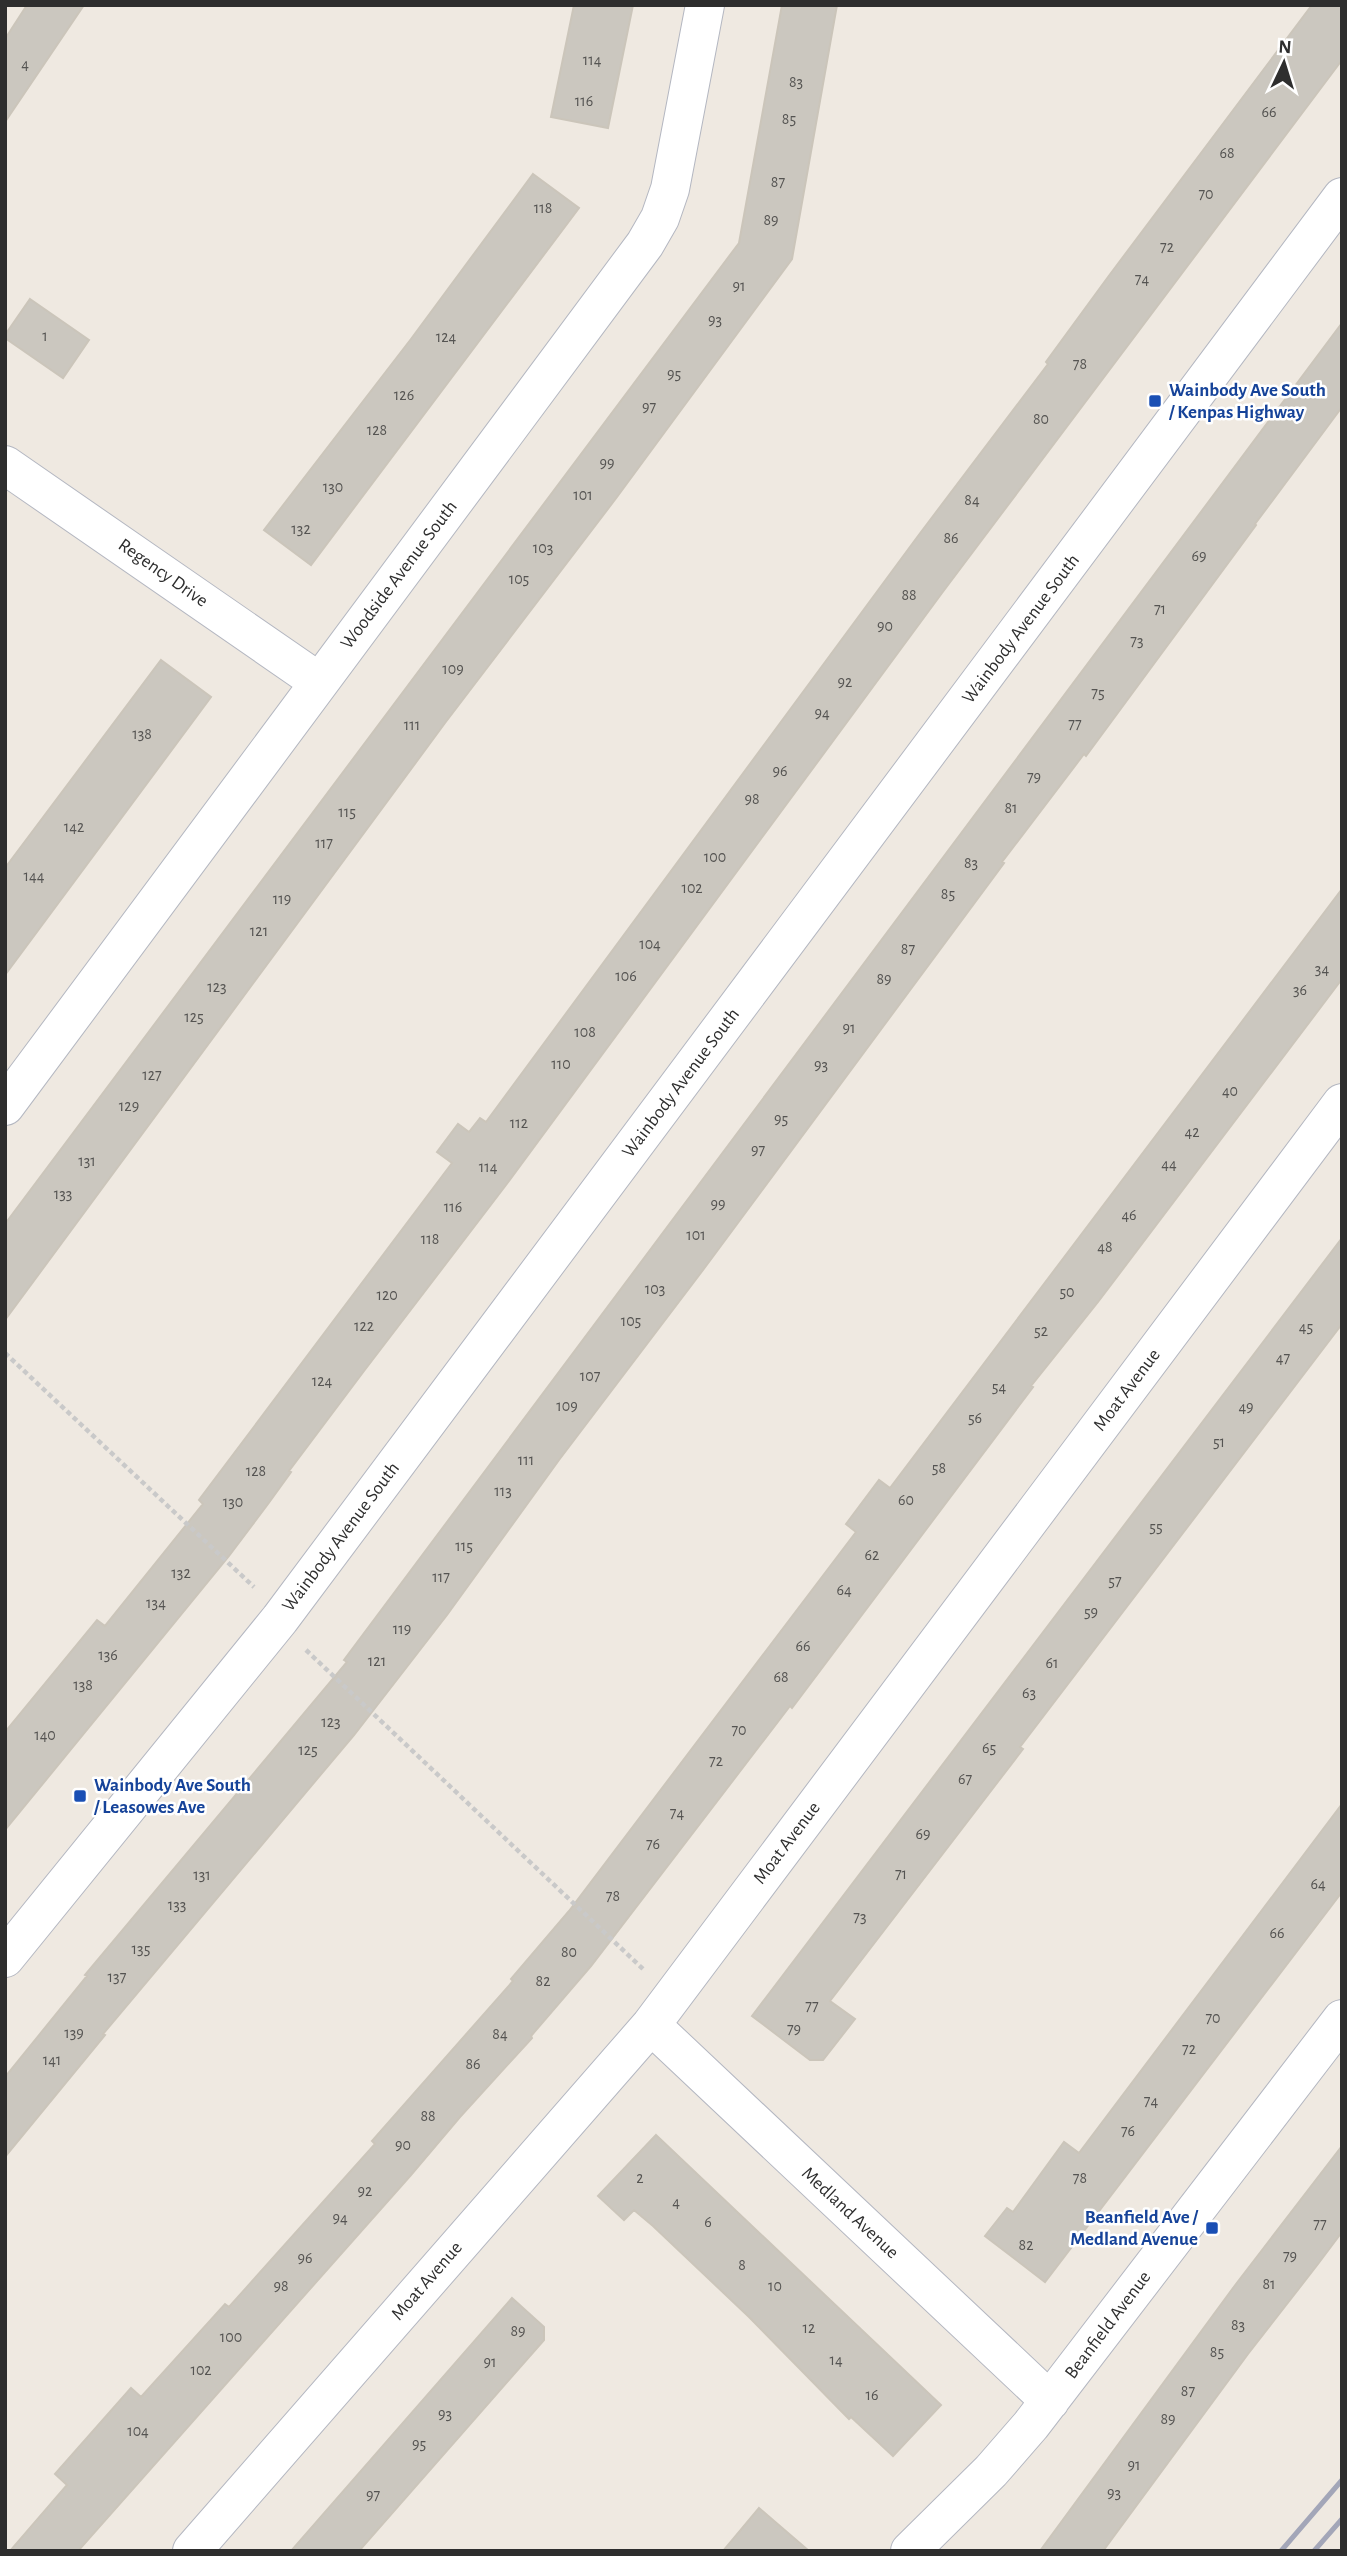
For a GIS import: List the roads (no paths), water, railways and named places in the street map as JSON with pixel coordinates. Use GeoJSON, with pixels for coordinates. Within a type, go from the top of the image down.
{"type":"FeatureCollection","features":[{"type":"Feature","properties":{"kind":"street","name":"Woodside Avenue South"},"geometry":{"type":"LineString","coordinates":[[5,1106],[645,244],[660,218],[670,189],[705,5]]}},
{"type":"Feature","properties":{"kind":"street","name":"Wainbody Avenue South"},"geometry":{"type":"LineString","coordinates":[[5,1958],[280,1619],[1342,197]]}},
{"type":"Feature","properties":{"kind":"street","name":"Regency Drive"},"geometry":{"type":"LineString","coordinates":[[5,465],[319,682]]}},
{"type":"Feature","properties":{"kind":"street","name":"Moat Avenue"},"geometry":{"type":"LineString","coordinates":[[192,2551],[661,2010],[1342,1103]]}},
{"type":"Feature","properties":{"kind":"street","name":"Medland Avenue"},"geometry":{"type":"LineString","coordinates":[[661,2010],[1050,2401]]}},
{"type":"Feature","properties":{"kind":"street","name":"Beanfield Avenue"},"geometry":{"type":"LineString","coordinates":[[910,2551],[991,2472],[1050,2401],[1342,2019]]}},
{"type":"Feature","properties":{"kind":"railway"},"geometry":{"type":"LineString","coordinates":[[1281,2551],[1342,2480]]}},
{"type":"Feature","properties":{"kind":"railway"},"geometry":{"type":"LineString","coordinates":[[1314,2551],[1342,2519]]}},
{"type":"Feature","properties":{"kind":"place","name":"Wainbody Ave South / Kenpas Highway"},"geometry":{"type":"Point","coordinates":[1155,401]}},
{"type":"Feature","properties":{"kind":"place","name":"Wainbody Ave South / Leasowes Ave"},"geometry":{"type":"Point","coordinates":[80,1796]}},
{"type":"Feature","properties":{"kind":"place","name":"Beanfield Ave / Medland Avenue"},"geometry":{"type":"Point","coordinates":[1212,2228]}}]}
